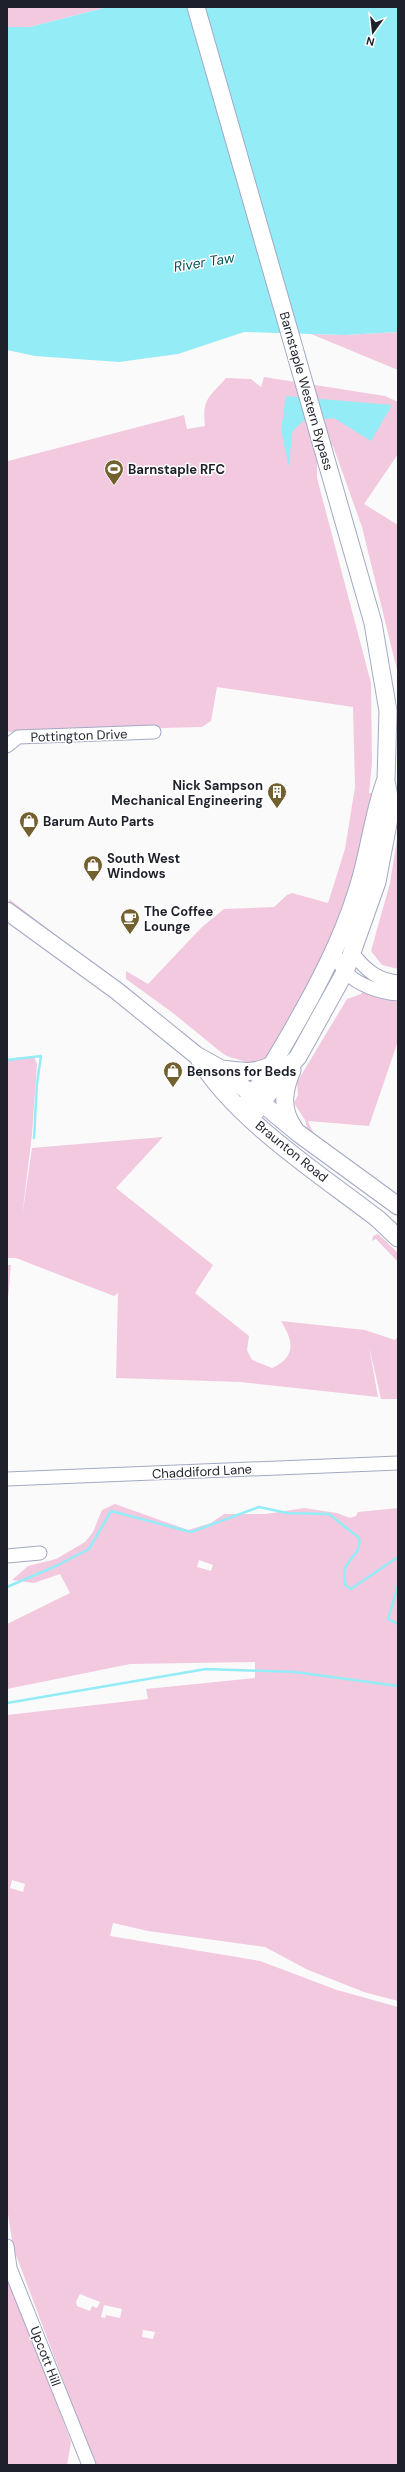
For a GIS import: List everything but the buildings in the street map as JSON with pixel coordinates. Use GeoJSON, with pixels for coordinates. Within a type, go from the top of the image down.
{"type":"FeatureCollection","features":[{"type":"Feature","properties":{"kind":"main road","name":"Barnstaple Western Bypass"},"geometry":{"type":"LineString","coordinates":[[196,7],[373,623],[380,654],[388,711],[386,780],[390,808],[384,850],[376,882],[353,954],[345,972],[298,1057],[257,1100],[246,1114]]}},
{"type":"Feature","properties":{"kind":"main road","name":"Barnstaple Western Bypass"},"geometry":{"type":"LineString","coordinates":[[257,1100],[272,1065],[321,982],[334,954],[358,889],[376,806],[386,780]]}},
{"type":"Feature","properties":{"kind":"main road","name":"Braunton Road"},"geometry":{"type":"LineString","coordinates":[[7,911],[117,991],[196,1055],[221,1069],[298,1133],[398,1206]]}},
{"type":"Feature","properties":{"kind":"main road","name":"Braunton Road"},"geometry":{"type":"LineString","coordinates":[[196,1055],[208,1074],[246,1114],[378,1219],[398,1238]]}},
{"type":"Feature","properties":{"kind":"main road"},"geometry":{"type":"LineString","coordinates":[[298,1057],[285,1088],[284,1100],[291,1124],[298,1133]]}},
{"type":"Feature","properties":{"kind":"main road"},"geometry":{"type":"LineString","coordinates":[[221,1069],[244,1073],[256,1072],[272,1065]]}},
{"type":"Feature","properties":{"kind":"street","name":"Pottington Drive"},"geometry":{"type":"LineString","coordinates":[[7,746],[18,737],[154,732]]}},
{"type":"Feature","properties":{"kind":"street"},"geometry":{"type":"LineString","coordinates":[[334,954],[345,972],[368,986],[388,994],[398,994]]}},
{"type":"Feature","properties":{"kind":"street"},"geometry":{"type":"LineString","coordinates":[[353,954],[365,968],[378,978],[398,982]]}},
{"type":"Feature","properties":{"kind":"street","name":"Chaddiford Lane"},"geometry":{"type":"LineString","coordinates":[[7,1479],[398,1463]]}},
{"type":"Feature","properties":{"kind":"street"},"geometry":{"type":"LineString","coordinates":[[7,1556],[40,1552]]}},
{"type":"Feature","properties":{"kind":"street","name":"Upcott Hill"},"geometry":{"type":"LineString","coordinates":[[7,2246],[10,2268],[89,2465]]}},
{"type":"Feature","properties":{"kind":"shaded area"},"geometry":{"type":"Polygon","coordinates":[[[7,7],[108,7],[30,27],[7,27],[7,7]]]}},
{"type":"Feature","properties":{"kind":"shaded area"},"geometry":{"type":"Polygon","coordinates":[[[398,332],[398,370],[311,334],[344,335],[398,332]]]}},
{"type":"Feature","properties":{"kind":"shaded area"},"geometry":{"type":"Polygon","coordinates":[[[264,377],[385,396],[398,402],[398,454],[364,504],[398,525],[398,674],[362,527],[333,446],[317,450],[317,478],[371,683],[372,763],[369,793],[376,794],[348,907],[271,1057],[249,1065],[244,1061],[229,1057],[222,1053],[173,1013],[126,979],[126,971],[148,984],[202,927],[224,909],[274,907],[287,895],[292,893],[328,903],[345,849],[355,787],[353,707],[217,687],[211,721],[202,727],[7,732],[7,459],[8,461],[184,415],[187,429],[205,426],[204,417],[208,399],[226,378],[251,379],[261,387],[264,377]]]}},
{"type":"Feature","properties":{"kind":"shaded area"},"geometry":{"type":"Polygon","coordinates":[[[398,833],[398,969],[382,965],[371,951],[390,883],[398,833]]]}},
{"type":"Feature","properties":{"kind":"shaded area"},"geometry":{"type":"Polygon","coordinates":[[[9,899],[70,946],[66,946],[10,906],[9,899]]]}},
{"type":"Feature","properties":{"kind":"shaded area"},"geometry":{"type":"Polygon","coordinates":[[[334,968],[336,973],[285,1063],[282,1061],[313,1011],[334,968]]]}},
{"type":"Feature","properties":{"kind":"shaded area"},"geometry":{"type":"Polygon","coordinates":[[[363,991],[383,999],[398,1002],[398,1041],[369,1126],[308,1121],[314,1135],[308,1132],[305,1120],[294,1103],[298,1095],[297,1082],[347,999],[361,994],[363,991]]]}},
{"type":"Feature","properties":{"kind":"shaded area"},"geometry":{"type":"Polygon","coordinates":[[[34,1057],[37,1064],[32,1134],[22,1217],[32,1148],[163,1137],[116,1188],[213,1265],[195,1293],[249,1336],[247,1350],[252,1360],[272,1368],[280,1364],[289,1354],[290,1342],[281,1321],[365,1330],[395,1340],[398,1336],[398,1399],[381,1399],[369,1346],[378,1397],[241,1382],[116,1378],[118,1293],[114,1296],[16,1258],[7,1258],[7,1059],[34,1057]]]}},
{"type":"Feature","properties":{"kind":"shaded area"},"geometry":{"type":"Polygon","coordinates":[[[378,1234],[398,1253],[398,1262],[376,1239],[372,1241],[373,1236],[378,1234]]]}},
{"type":"Feature","properties":{"kind":"shaded area"},"geometry":{"type":"Polygon","coordinates":[[[7,1265],[11,1265],[7,1310],[7,1265]]]}},
{"type":"Feature","properties":{"kind":"shaded area"},"geometry":{"type":"Polygon","coordinates":[[[115,1504],[188,1530],[211,1523],[224,1514],[266,1514],[304,1508],[337,1513],[350,1518],[356,1516],[358,1512],[398,1508],[398,2001],[364,1992],[308,1970],[265,1947],[148,1931],[113,1923],[110,1936],[260,1961],[337,1990],[398,2007],[398,2465],[95,2465],[13,2247],[7,2207],[7,1715],[148,1699],[146,1689],[255,1678],[255,1662],[130,1664],[7,1689],[7,1624],[70,1593],[60,1574],[34,1583],[12,1580],[28,1566],[56,1559],[85,1542],[93,1532],[102,1510],[115,1504]],[[199,1560],[197,1567],[211,1571],[213,1565],[199,1560]],[[12,1880],[10,1888],[23,1892],[25,1884],[12,1880]],[[80,2294],[76,2302],[77,2306],[90,2311],[92,2306],[97,2308],[100,2302],[80,2294]],[[104,2305],[101,2317],[105,2318],[106,2315],[120,2318],[122,2309],[104,2305]],[[143,2330],[142,2337],[153,2339],[155,2332],[143,2330]]]}},
{"type":"Feature","properties":{"kind":"shaded area"},"geometry":{"type":"Polygon","coordinates":[[[7,2270],[71,2442],[67,2465],[7,2465],[7,2270]]]}},
{"type":"Feature","properties":{"kind":"water","name":"River Taw"},"geometry":{"type":"Polygon","coordinates":[[[108,7],[398,7],[398,332],[344,335],[244,332],[178,354],[119,362],[35,356],[7,350],[7,27],[30,27],[108,7]]]}},
{"type":"Feature","properties":{"kind":"water"},"geometry":{"type":"Polygon","coordinates":[[[286,396],[392,405],[371,441],[334,418],[303,421],[292,432],[289,467],[281,430],[286,396]]]}},
{"type":"Feature","properties":{"kind":"waterway"},"geometry":{"type":"LineString","coordinates":[[7,1060],[41,1056],[37,1083],[34,1138]]}},
{"type":"Feature","properties":{"kind":"waterway"},"geometry":{"type":"LineString","coordinates":[[7,1587],[56,1566],[89,1549],[111,1511],[191,1532],[259,1507],[287,1513],[329,1514],[359,1538],[357,1550],[347,1564],[345,1570],[344,1577],[346,1586],[351,1589],[398,1557]]}},
{"type":"Feature","properties":{"kind":"waterway"},"geometry":{"type":"LineString","coordinates":[[398,1586],[388,1619],[398,1624]]}},
{"type":"Feature","properties":{"kind":"waterway"},"geometry":{"type":"LineString","coordinates":[[7,1703],[206,1669],[295,1672],[398,1686]]}},
{"type":"Feature","properties":{"kind":"place","name":"Barnstaple RFC"},"geometry":{"type":"Point","coordinates":[114,486]}},
{"type":"Feature","properties":{"kind":"place","name":"Nick Sampson Mechanical Engineering"},"geometry":{"type":"Point","coordinates":[277,809]}},
{"type":"Feature","properties":{"kind":"place","name":"Barum Auto Parts"},"geometry":{"type":"Point","coordinates":[29,838]}},
{"type":"Feature","properties":{"kind":"place","name":"South West Windows"},"geometry":{"type":"Point","coordinates":[93,882]}},
{"type":"Feature","properties":{"kind":"place","name":"The Coffee Lounge"},"geometry":{"type":"Point","coordinates":[130,935]}},
{"type":"Feature","properties":{"kind":"place","name":"Bensons for Beds"},"geometry":{"type":"Point","coordinates":[173,1088]}}]}
